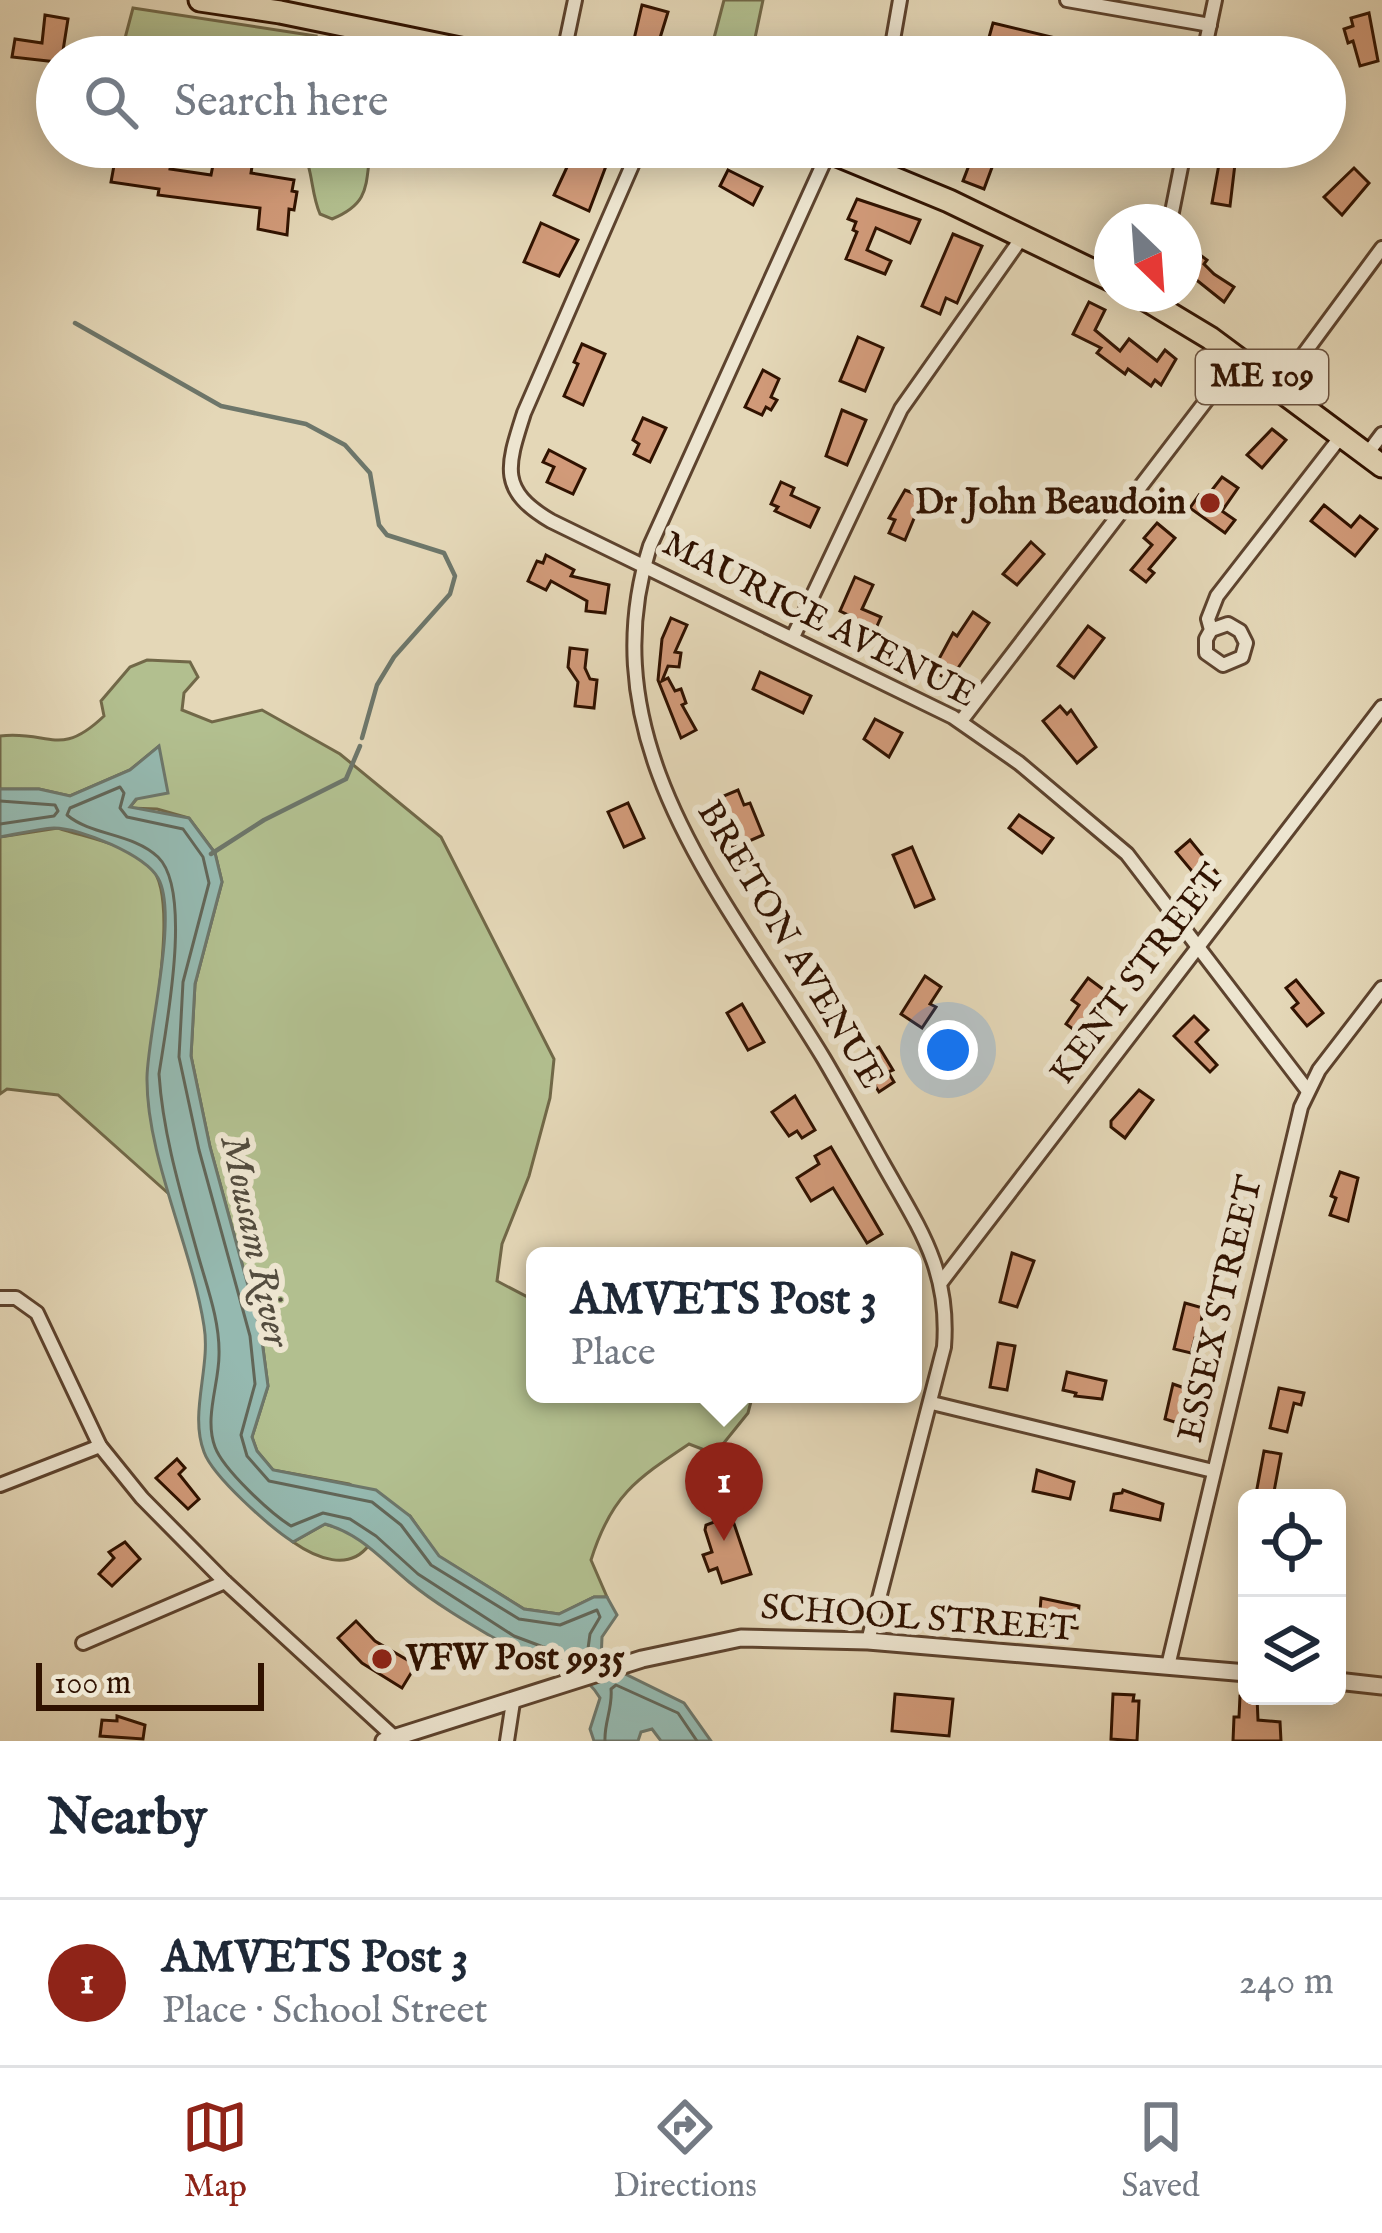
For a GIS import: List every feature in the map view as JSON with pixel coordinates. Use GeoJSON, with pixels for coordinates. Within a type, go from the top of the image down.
{"type":"FeatureCollection","features":[{"type":"Feature","properties":{"kind":"highway"},"geometry":{"type":"LineString","coordinates":[[200,0],[397,36]]}},
{"type":"Feature","properties":{"kind":"highway"},"geometry":{"type":"LineString","coordinates":[[893,168],[1094,271]]}},
{"type":"Feature","properties":{"kind":"highway","name":"ME 109"},"geometry":{"type":"LineString","coordinates":[[1169,312],[1375,460]]}},
{"type":"Feature","properties":{"kind":"street"},"geometry":{"type":"LineString","coordinates":[[567,36],[575,0]]}},
{"type":"Feature","properties":{"kind":"street"},"geometry":{"type":"LineString","coordinates":[[894,36],[900,0]]}},
{"type":"Feature","properties":{"kind":"street"},"geometry":{"type":"LineString","coordinates":[[1067,0],[1210,25]]}},
{"type":"Feature","properties":{"kind":"street"},"geometry":{"type":"LineString","coordinates":[[1208,36],[1215,0]]}},
{"type":"Feature","properties":{"kind":"street","name":"MAURICE AVENUE"},"geometry":{"type":"LineString","coordinates":[[631,168],[524,412],[511,467],[519,500],[551,521],[961,721],[1089,818],[1131,858],[1307,1091]]}},
{"type":"Feature","properties":{"kind":"street","name":"BRETON AVENUE"},"geometry":{"type":"LineString","coordinates":[[815,168],[644,566],[633,675],[642,728],[706,876],[824,1059],[917,1225],[942,1281],[947,1310],[944,1347],[868,1641]]}},
{"type":"Feature","properties":{"kind":"street"},"geometry":{"type":"LineString","coordinates":[[1174,204],[1181,168]]}},
{"type":"Feature","properties":{"kind":"street"},"geometry":{"type":"LineString","coordinates":[[793,638],[901,410],[1023,236]]}},
{"type":"Feature","properties":{"kind":"street"},"geometry":{"type":"LineString","coordinates":[[1278,389],[1382,248]]}},
{"type":"Feature","properties":{"kind":"street"},"geometry":{"type":"LineString","coordinates":[[961,721],[1238,359]]}},
{"type":"Feature","properties":{"kind":"street"},"geometry":{"type":"LineString","coordinates":[[1375,460],[1382,434]]}},
{"type":"Feature","properties":{"kind":"street"},"geometry":{"type":"LineString","coordinates":[[1211,630],[1208,620],[1217,596],[1342,435]]}},
{"type":"Feature","properties":{"kind":"street","name":"KENT STREET"},"geometry":{"type":"LineString","coordinates":[[942,1281],[1382,707]]}},
{"type":"Feature","properties":{"kind":"street","name":"ESSEX STREET"},"geometry":{"type":"LineString","coordinates":[[1168,1666],[1295,1127],[1318,1070],[1382,988]]}},
{"type":"Feature","properties":{"kind":"street"},"geometry":{"type":"LineString","coordinates":[[0,1298],[16,1298],[37,1313],[100,1445],[158,1515],[390,1739]]}},
{"type":"Feature","properties":{"kind":"street"},"geometry":{"type":"LineString","coordinates":[[932,1403],[1213,1471]]}},
{"type":"Feature","properties":{"kind":"street"},"geometry":{"type":"LineString","coordinates":[[0,1485],[100,1445]]}},
{"type":"Feature","properties":{"kind":"street"},"geometry":{"type":"LineString","coordinates":[[83,1642],[225,1582]]}},
{"type":"Feature","properties":{"kind":"street","name":"SCHOOL STREET"},"geometry":{"type":"LineString","coordinates":[[390,1739],[616,1667],[741,1638],[868,1641],[1238,1672]]}},
{"type":"Feature","properties":{"kind":"street"},"geometry":{"type":"LineString","coordinates":[[1346,1682],[1382,1685]]}},
{"type":"Feature","properties":{"kind":"street"},"geometry":{"type":"LineString","coordinates":[[506,1741],[513,1702]]}},
{"type":"Feature","properties":{"kind":"green space"},"geometry":{"type":"Polygon","coordinates":[[[724,0],[763,0],[755,36],[715,36],[724,0]]]}},
{"type":"Feature","properties":{"kind":"green space"},"geometry":{"type":"Polygon","coordinates":[[[133,8],[316,36],[126,36],[133,8]]]}},
{"type":"Feature","properties":{"kind":"green space"},"geometry":{"type":"Polygon","coordinates":[[[309,168],[368,168],[360,199],[345,213],[332,219],[320,214],[309,168]]]}},
{"type":"Feature","properties":{"kind":"green space"},"geometry":{"type":"Polygon","coordinates":[[[147,660],[190,662],[198,677],[184,693],[182,710],[212,722],[262,710],[340,754],[441,837],[554,1059],[550,1098],[529,1176],[502,1244],[497,1281],[526,1296],[526,1403],[751,1403],[715,1454],[689,1444],[654,1468],[617,1505],[591,1560],[607,1597],[594,1597],[559,1614],[524,1609],[438,1556],[410,1516],[349,1484],[273,1470],[257,1451],[252,1437],[268,1386],[261,1333],[210,1147],[191,1056],[195,984],[222,882],[215,853],[189,818],[157,809],[129,808],[162,769],[158,747],[130,770],[70,796],[39,789],[0,789],[0,736],[65,740],[76,736],[104,716],[101,701],[130,667],[147,660]]]}},
{"type":"Feature","properties":{"kind":"green space"},"geometry":{"type":"Polygon","coordinates":[[[58,828],[142,859],[160,885],[163,943],[149,1104],[169,1194],[58,1095],[7,1089],[0,1094],[0,837],[58,828]]]}},
{"type":"Feature","properties":{"kind":"green space"},"geometry":{"type":"Polygon","coordinates":[[[325,1524],[369,1545],[352,1558],[332,1560],[293,1542],[325,1524]]]}},
{"type":"Feature","properties":{"kind":"water"},"geometry":{"type":"Polygon","coordinates":[[[159,746],[168,793],[136,799],[130,807],[189,818],[215,853],[222,882],[195,984],[191,1056],[210,1147],[261,1333],[268,1386],[252,1437],[257,1451],[273,1470],[376,1490],[410,1516],[439,1556],[524,1609],[559,1614],[594,1597],[607,1597],[617,1615],[602,1637],[601,1662],[684,1703],[711,1741],[661,1741],[652,1729],[641,1732],[638,1741],[594,1741],[590,1729],[600,1698],[580,1676],[516,1650],[467,1622],[338,1528],[325,1524],[293,1542],[243,1501],[209,1462],[199,1422],[204,1326],[161,1170],[149,1107],[147,1077],[164,945],[164,895],[158,878],[140,860],[80,833],[54,828],[0,837],[0,789],[39,789],[70,796],[130,770],[159,746]]]}},
{"type":"Feature","properties":{"kind":"building"},"geometry":{"type":"Polygon","coordinates":[[[642,5],[668,12],[661,36],[635,36],[642,5]]]}},
{"type":"Feature","properties":{"kind":"building"},"geometry":{"type":"Polygon","coordinates":[[[1369,13],[1378,61],[1360,66],[1344,29],[1353,26],[1351,18],[1369,13]]]}},
{"type":"Feature","properties":{"kind":"building"},"geometry":{"type":"Polygon","coordinates":[[[45,15],[68,19],[65,36],[43,36],[45,15]]]}},
{"type":"Feature","properties":{"kind":"building"},"geometry":{"type":"Polygon","coordinates":[[[993,23],[1047,36],[989,36],[993,23]]]}},
{"type":"Feature","properties":{"kind":"building"},"geometry":{"type":"Polygon","coordinates":[[[15,39],[36,42],[36,60],[12,57],[15,39]]]}},
{"type":"Feature","properties":{"kind":"building"},"geometry":{"type":"Polygon","coordinates":[[[114,168],[170,168],[211,175],[212,168],[252,168],[251,173],[294,180],[292,191],[297,192],[294,210],[289,209],[287,235],[258,229],[260,208],[158,195],[159,189],[111,182],[114,168]]]}},
{"type":"Feature","properties":{"kind":"building"},"geometry":{"type":"Polygon","coordinates":[[[567,168],[605,168],[589,211],[554,195],[567,168]]]}},
{"type":"Feature","properties":{"kind":"building"},"geometry":{"type":"Polygon","coordinates":[[[968,168],[992,168],[984,189],[963,181],[968,168]]]}},
{"type":"Feature","properties":{"kind":"building"},"geometry":{"type":"Polygon","coordinates":[[[1218,168],[1235,168],[1230,206],[1212,203],[1218,168]]]}},
{"type":"Feature","properties":{"kind":"building"},"geometry":{"type":"Polygon","coordinates":[[[1354,168],[1369,183],[1342,215],[1324,197],[1354,168]]]}},
{"type":"Feature","properties":{"kind":"building"},"geometry":{"type":"Polygon","coordinates":[[[728,170],[762,187],[753,205],[720,186],[728,170]]]}},
{"type":"Feature","properties":{"kind":"building"},"geometry":{"type":"Polygon","coordinates":[[[857,199],[920,220],[910,243],[876,228],[867,250],[891,261],[885,274],[846,259],[857,232],[853,230],[856,222],[848,219],[857,199]]]}},
{"type":"Feature","properties":{"kind":"building"},"geometry":{"type":"Polygon","coordinates":[[[541,223],[578,240],[559,276],[524,262],[541,223]]]}},
{"type":"Feature","properties":{"kind":"building"},"geometry":{"type":"Polygon","coordinates":[[[953,234],[982,246],[957,303],[946,298],[940,314],[922,306],[953,234]]]}},
{"type":"Feature","properties":{"kind":"building"},"geometry":{"type":"Polygon","coordinates":[[[1202,256],[1214,274],[1234,287],[1224,302],[1202,284],[1202,256]]]}},
{"type":"Feature","properties":{"kind":"building"},"geometry":{"type":"Polygon","coordinates":[[[1089,302],[1094,312],[1104,312],[1095,330],[1120,351],[1129,339],[1157,361],[1165,350],[1176,359],[1161,385],[1155,380],[1151,386],[1128,369],[1125,374],[1097,353],[1101,348],[1073,334],[1089,302]]]}},
{"type":"Feature","properties":{"kind":"building"},"geometry":{"type":"Polygon","coordinates":[[[858,337],[883,348],[865,391],[840,381],[858,337]]]}},
{"type":"Feature","properties":{"kind":"building"},"geometry":{"type":"Polygon","coordinates":[[[582,344],[605,354],[583,405],[564,396],[582,344]]]}},
{"type":"Feature","properties":{"kind":"building"},"geometry":{"type":"Polygon","coordinates":[[[763,370],[779,379],[771,397],[777,400],[762,415],[745,407],[763,370]]]}},
{"type":"Feature","properties":{"kind":"building"},"geometry":{"type":"Polygon","coordinates":[[[842,410],[866,420],[847,465],[826,456],[842,410]]]}},
{"type":"Feature","properties":{"kind":"building"},"geometry":{"type":"Polygon","coordinates":[[[643,418],[666,428],[650,462],[634,454],[639,444],[633,440],[643,418]]]}},
{"type":"Feature","properties":{"kind":"building"},"geometry":{"type":"Polygon","coordinates":[[[1272,429],[1286,440],[1262,468],[1247,455],[1272,429]]]}},
{"type":"Feature","properties":{"kind":"building"},"geometry":{"type":"Polygon","coordinates":[[[549,450],[585,469],[573,494],[547,482],[554,467],[543,462],[549,450]]]}},
{"type":"Feature","properties":{"kind":"building","name":"Dr John Beaudoin"},"geometry":{"type":"Polygon","coordinates":[[[1222,477],[1238,488],[1222,511],[1235,520],[1225,533],[1190,508],[1199,495],[1205,499],[1222,477]]]}},
{"type":"Feature","properties":{"kind":"building"},"geometry":{"type":"Polygon","coordinates":[[[781,482],[794,488],[791,495],[819,508],[810,527],[775,511],[778,507],[771,504],[781,482]]]}},
{"type":"Feature","properties":{"kind":"building"},"geometry":{"type":"Polygon","coordinates":[[[905,490],[923,497],[905,540],[889,533],[895,520],[889,518],[905,490]]]}},
{"type":"Feature","properties":{"kind":"building"},"geometry":{"type":"Polygon","coordinates":[[[1324,505],[1351,527],[1360,516],[1377,529],[1355,556],[1311,521],[1324,505]]]}},
{"type":"Feature","properties":{"kind":"building"},"geometry":{"type":"Polygon","coordinates":[[[1157,523],[1175,538],[1149,569],[1154,573],[1146,582],[1131,570],[1152,545],[1144,538],[1157,523]]]}},
{"type":"Feature","properties":{"kind":"building"},"geometry":{"type":"Polygon","coordinates":[[[1031,542],[1044,554],[1017,585],[1003,574],[1031,542]]]}},
{"type":"Feature","properties":{"kind":"building"},"geometry":{"type":"Polygon","coordinates":[[[546,555],[574,570],[571,576],[609,585],[605,613],[586,611],[587,601],[551,581],[546,590],[528,581],[537,561],[543,563],[546,555]]]}},
{"type":"Feature","properties":{"kind":"building"},"geometry":{"type":"Polygon","coordinates":[[[855,577],[873,585],[862,609],[881,617],[873,635],[844,623],[848,615],[840,611],[855,577]]]}},
{"type":"Feature","properties":{"kind":"building"},"geometry":{"type":"Polygon","coordinates":[[[973,612],[989,623],[949,681],[933,670],[953,633],[957,636],[973,612]]]}},
{"type":"Feature","properties":{"kind":"building"},"geometry":{"type":"Polygon","coordinates":[[[671,618],[687,625],[675,652],[681,653],[679,667],[668,666],[662,681],[668,678],[675,691],[681,689],[686,703],[682,705],[696,730],[681,738],[658,680],[662,639],[671,618]]]}},
{"type":"Feature","properties":{"kind":"building"},"geometry":{"type":"Polygon","coordinates":[[[1088,626],[1104,638],[1074,678],[1058,666],[1088,626]]]}},
{"type":"Feature","properties":{"kind":"building"},"geometry":{"type":"Polygon","coordinates":[[[570,648],[587,650],[585,668],[590,679],[597,680],[594,708],[575,706],[578,682],[568,667],[570,648]]]}},
{"type":"Feature","properties":{"kind":"building"},"geometry":{"type":"Polygon","coordinates":[[[760,672],[811,696],[803,713],[753,689],[760,672]]]}},
{"type":"Feature","properties":{"kind":"building"},"geometry":{"type":"Polygon","coordinates":[[[1060,706],[1067,714],[1071,710],[1096,747],[1077,763],[1043,721],[1060,706]]]}},
{"type":"Feature","properties":{"kind":"building"},"geometry":{"type":"Polygon","coordinates":[[[875,719],[902,733],[889,757],[864,739],[875,719]]]}},
{"type":"Feature","properties":{"kind":"building"},"geometry":{"type":"Polygon","coordinates":[[[738,790],[744,805],[750,803],[763,835],[733,848],[714,800],[738,790]]]}},
{"type":"Feature","properties":{"kind":"building"},"geometry":{"type":"Polygon","coordinates":[[[628,803],[644,838],[624,847],[608,812],[628,803]]]}},
{"type":"Feature","properties":{"kind":"building"},"geometry":{"type":"Polygon","coordinates":[[[1019,815],[1053,838],[1042,853],[1009,828],[1019,815]]]}},
{"type":"Feature","properties":{"kind":"building"},"geometry":{"type":"Polygon","coordinates":[[[1190,840],[1220,877],[1206,888],[1176,852],[1190,840]]]}},
{"type":"Feature","properties":{"kind":"building"},"geometry":{"type":"Polygon","coordinates":[[[912,847],[934,899],[915,907],[893,855],[912,847]]]}},
{"type":"Feature","properties":{"kind":"building"},"geometry":{"type":"Polygon","coordinates":[[[925,976],[941,987],[930,1004],[936,1007],[922,1028],[901,1014],[925,976]]]}},
{"type":"Feature","properties":{"kind":"building"},"geometry":{"type":"Polygon","coordinates":[[[1088,978],[1108,993],[1084,1037],[1066,1024],[1079,1005],[1072,1000],[1088,978]]]}},
{"type":"Feature","properties":{"kind":"building"},"geometry":{"type":"Polygon","coordinates":[[[1296,980],[1323,1013],[1307,1026],[1292,1008],[1298,1003],[1286,988],[1296,980]]]}},
{"type":"Feature","properties":{"kind":"building"},"geometry":{"type":"Polygon","coordinates":[[[742,1004],[764,1042],[748,1050],[727,1013],[742,1004]]]}},
{"type":"Feature","properties":{"kind":"building"},"geometry":{"type":"Polygon","coordinates":[[[1194,1016],[1208,1030],[1196,1042],[1217,1065],[1210,1072],[1174,1036],[1194,1016]]]}},
{"type":"Feature","properties":{"kind":"building"},"geometry":{"type":"Polygon","coordinates":[[[872,1046],[874,1050],[879,1047],[893,1070],[888,1072],[894,1082],[879,1092],[856,1056],[872,1046]]]}},
{"type":"Feature","properties":{"kind":"building"},"geometry":{"type":"Polygon","coordinates":[[[1139,1090],[1153,1100],[1125,1138],[1111,1127],[1111,1121],[1139,1090]]]}},
{"type":"Feature","properties":{"kind":"building"},"geometry":{"type":"Polygon","coordinates":[[[795,1096],[815,1130],[802,1138],[797,1131],[789,1136],[772,1112],[795,1096]]]}},
{"type":"Feature","properties":{"kind":"building"},"geometry":{"type":"Polygon","coordinates":[[[831,1147],[882,1234],[867,1243],[833,1188],[811,1201],[797,1178],[819,1164],[815,1156],[831,1147]]]}},
{"type":"Feature","properties":{"kind":"building"},"geometry":{"type":"Polygon","coordinates":[[[1340,1172],[1358,1178],[1348,1221],[1330,1215],[1340,1172]]]}},
{"type":"Feature","properties":{"kind":"building"},"geometry":{"type":"Polygon","coordinates":[[[1012,1253],[1034,1261],[1017,1307],[1000,1302],[1012,1253]]]}},
{"type":"Feature","properties":{"kind":"building"},"geometry":{"type":"Polygon","coordinates":[[[1185,1303],[1203,1308],[1199,1339],[1195,1338],[1191,1353],[1174,1349],[1185,1303]]]}},
{"type":"Feature","properties":{"kind":"building"},"geometry":{"type":"Polygon","coordinates":[[[998,1343],[1015,1346],[1007,1390],[990,1387],[998,1343]]]}},
{"type":"Feature","properties":{"kind":"building"},"geometry":{"type":"Polygon","coordinates":[[[1067,1372],[1106,1381],[1102,1399],[1063,1390],[1067,1372]]]}},
{"type":"Feature","properties":{"kind":"building"},"geometry":{"type":"Polygon","coordinates":[[[1173,1384],[1196,1392],[1184,1425],[1165,1419],[1173,1384]]]}},
{"type":"Feature","properties":{"kind":"building"},"geometry":{"type":"Polygon","coordinates":[[[1279,1388],[1304,1393],[1301,1405],[1294,1403],[1287,1432],[1270,1428],[1279,1388]]]}},
{"type":"Feature","properties":{"kind":"building"},"geometry":{"type":"Polygon","coordinates":[[[1264,1451],[1281,1454],[1274,1489],[1257,1489],[1264,1451]]]}},
{"type":"Feature","properties":{"kind":"building"},"geometry":{"type":"Polygon","coordinates":[[[177,1459],[185,1468],[179,1474],[199,1499],[188,1509],[156,1478],[177,1459]]]}},
{"type":"Feature","properties":{"kind":"building"},"geometry":{"type":"Polygon","coordinates":[[[1037,1470],[1074,1482],[1070,1499],[1033,1491],[1037,1470]]]}},
{"type":"Feature","properties":{"kind":"building"},"geometry":{"type":"Polygon","coordinates":[[[1123,1490],[1163,1504],[1160,1520],[1111,1510],[1114,1494],[1123,1490]]]}},
{"type":"Feature","properties":{"kind":"building"},"geometry":{"type":"Polygon","coordinates":[[[728,1506],[751,1574],[722,1583],[717,1568],[709,1571],[703,1555],[712,1552],[705,1530],[717,1521],[713,1511],[728,1506]]]}},
{"type":"Feature","properties":{"kind":"building"},"geometry":{"type":"Polygon","coordinates":[[[125,1542],[140,1559],[112,1586],[99,1574],[114,1558],[109,1552],[125,1542]]]}},
{"type":"Feature","properties":{"kind":"building"},"geometry":{"type":"Polygon","coordinates":[[[1041,1598],[1079,1606],[1077,1628],[1039,1624],[1041,1598]]]}},
{"type":"Feature","properties":{"kind":"building","name":"VFW Post 9935"},"geometry":{"type":"Polygon","coordinates":[[[356,1621],[375,1641],[416,1665],[402,1688],[362,1663],[338,1638],[356,1621]]]}},
{"type":"Feature","properties":{"kind":"building"},"geometry":{"type":"Polygon","coordinates":[[[895,1694],[953,1699],[949,1736],[892,1731],[895,1694]]]}},
{"type":"Feature","properties":{"kind":"building"},"geometry":{"type":"Polygon","coordinates":[[[1113,1694],[1134,1695],[1133,1701],[1139,1701],[1137,1741],[1111,1739],[1113,1694]]]}},
{"type":"Feature","properties":{"kind":"building"},"geometry":{"type":"Polygon","coordinates":[[[1240,1705],[1257,1705],[1258,1720],[1280,1722],[1281,1741],[1233,1741],[1234,1717],[1239,1717],[1240,1705]]]}},
{"type":"Feature","properties":{"kind":"building"},"geometry":{"type":"Polygon","coordinates":[[[117,1716],[145,1725],[143,1739],[100,1736],[102,1720],[117,1721],[117,1716]]]}},
{"type":"Feature","properties":{"kind":"waterway"},"geometry":{"type":"LineString","coordinates":[[75,323],[221,406],[306,424],[345,445],[370,473],[379,525],[387,535],[444,553],[455,576],[450,594],[394,657],[377,685],[362,738]]}},
{"type":"Feature","properties":{"kind":"waterway"},"geometry":{"type":"LineString","coordinates":[[211,854],[264,820],[346,779],[360,746]]}},
{"type":"Feature","properties":{"kind":"place","name":"Dr John Beaudoin"},"geometry":{"type":"Point","coordinates":[1210,503]}},
{"type":"Feature","properties":{"kind":"place","name":"AMVETS Post 3"},"geometry":{"type":"Point","coordinates":[724,1541]}},
{"type":"Feature","properties":{"kind":"place","name":"VFW Post 9935"},"geometry":{"type":"Point","coordinates":[382,1659]}},
{"type":"Feature","properties":{"kind":"water label","name":"Mousam River"},"geometry":{"type":"Point","coordinates":[254,1241]}}]}
